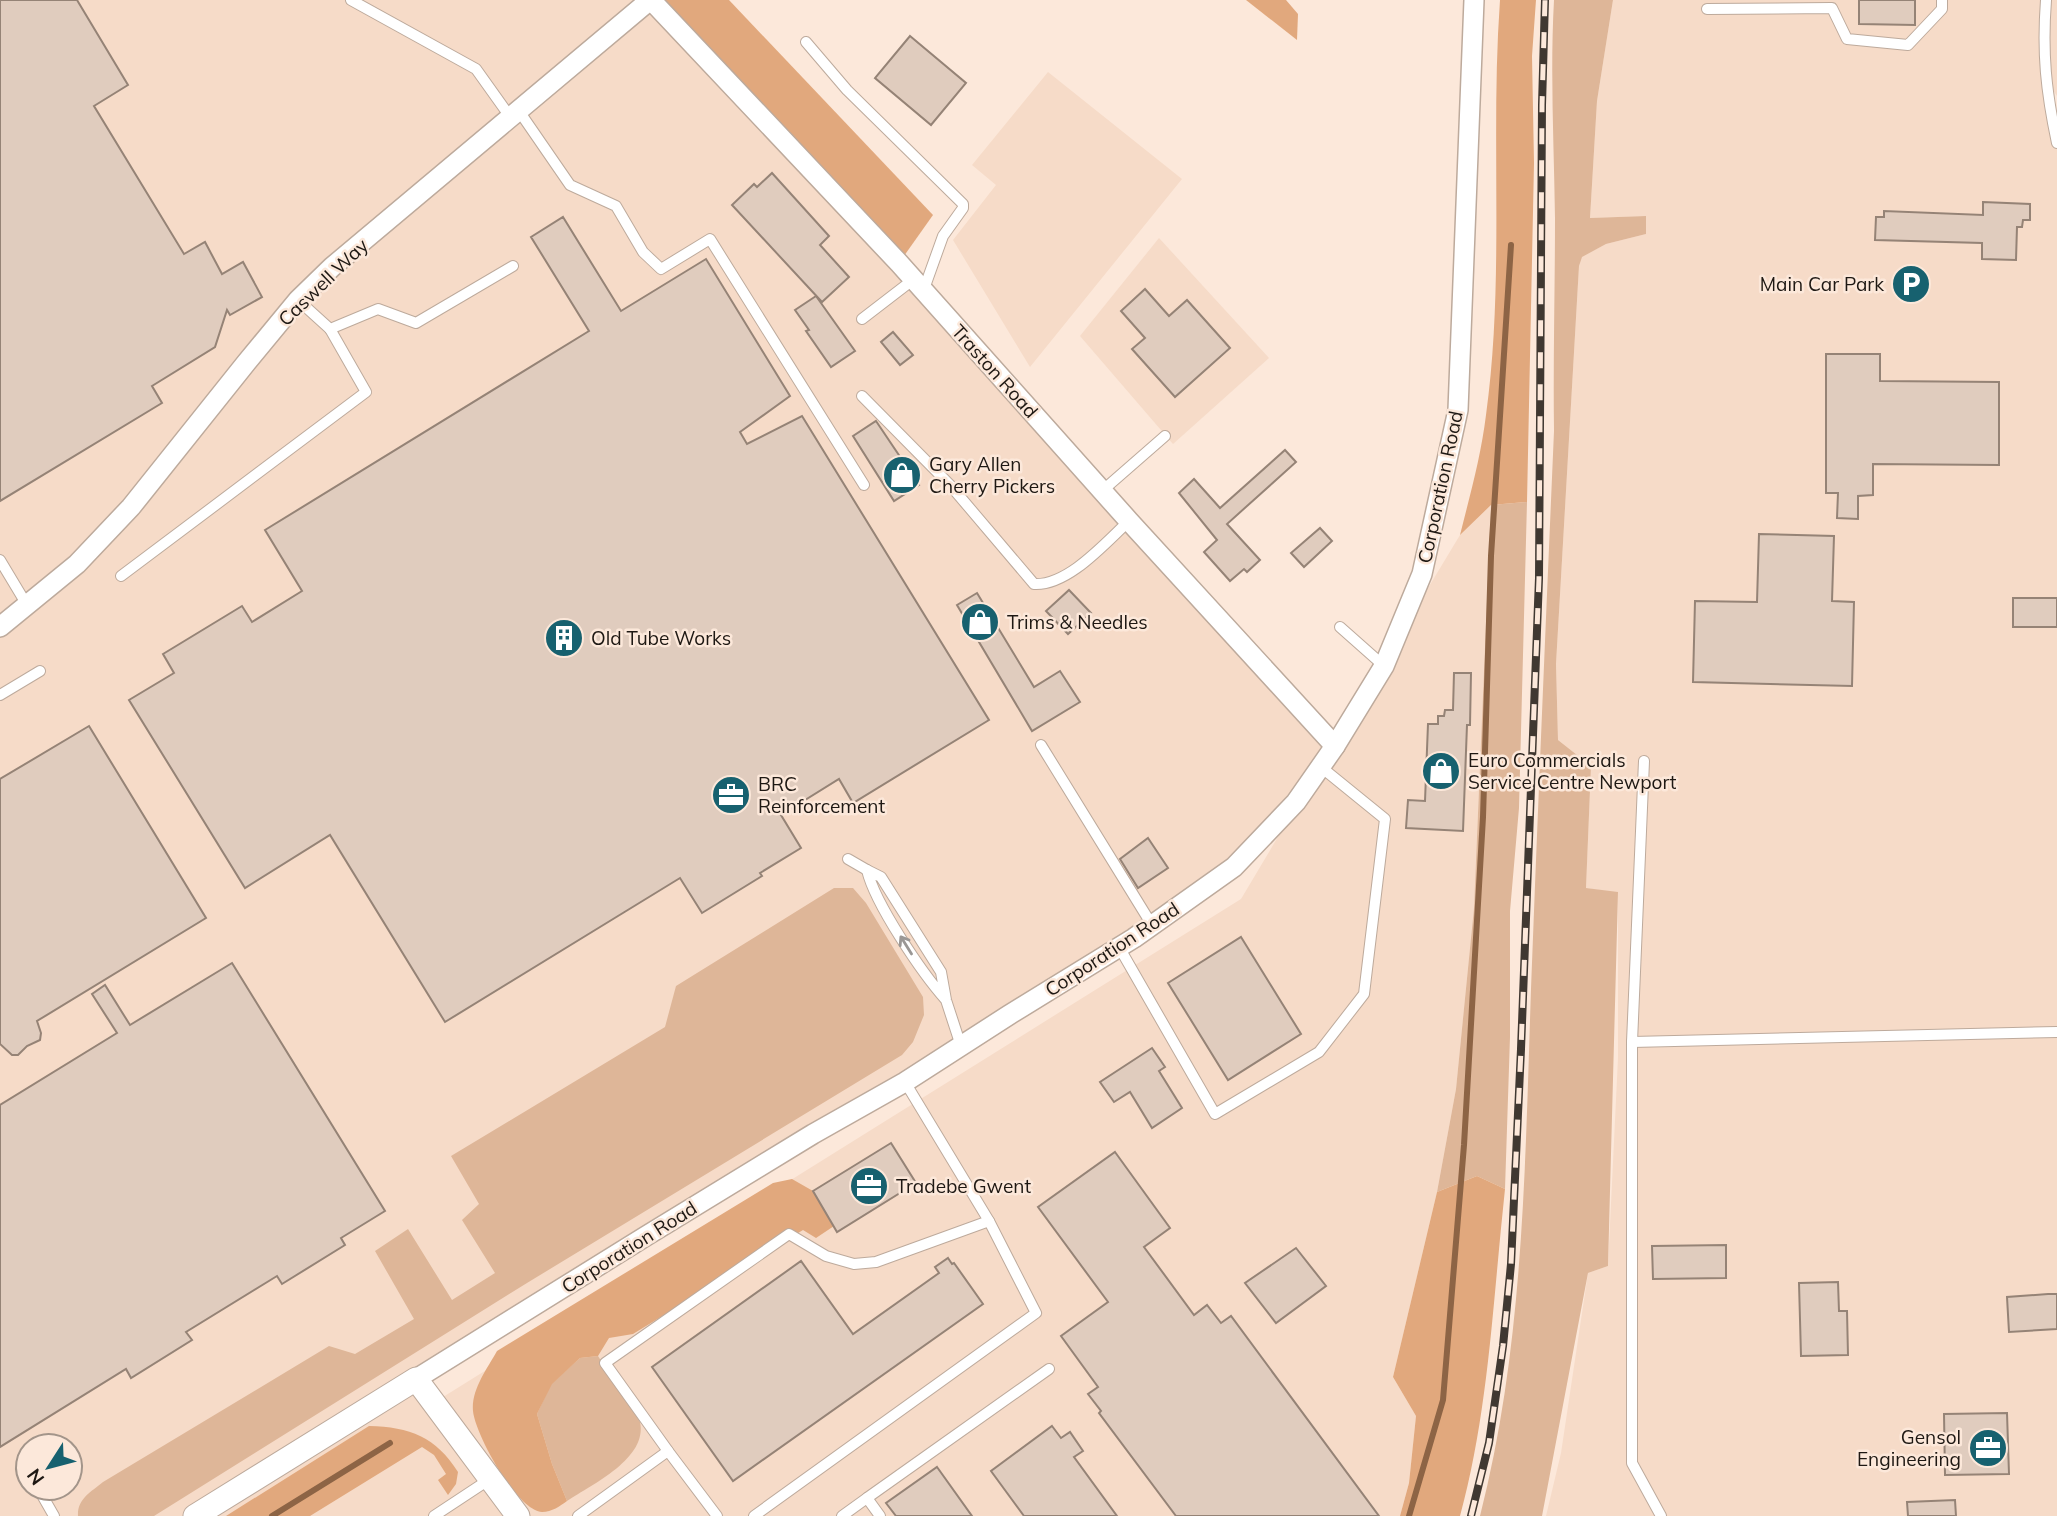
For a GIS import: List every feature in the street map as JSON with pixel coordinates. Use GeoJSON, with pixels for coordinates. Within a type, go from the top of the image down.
{"type":"FeatureCollection","features":[{"type":"Feature","properties":{"kind":"street","name":"Caswell Way"},"geometry":{"type":"LineString","coordinates":[[0,627],[77,564],[131,507],[298,300],[332,267],[651,0]]}},
{"type":"Feature","properties":{"kind":"street","name":"Traston Road"},"geometry":{"type":"LineString","coordinates":[[651,0],[919,284],[1129,521],[1335,746]]}},
{"type":"Feature","properties":{"kind":"street","name":"Corporation Road"},"geometry":{"type":"LineString","coordinates":[[195,1516],[646,1236],[813,1134],[905,1082],[1119,947],[1234,867],[1296,802],[1335,746],[1384,666],[1422,573],[1458,410],[1474,0]]}},
{"type":"Feature","properties":{"kind":"street"},"geometry":{"type":"LineString","coordinates":[[416,1379],[519,1516]]}},
{"type":"Feature","properties":{"kind":"lane"},"geometry":{"type":"LineString","coordinates":[[351,0],[476,69],[570,185],[616,206],[643,252],[661,269],[710,239],[864,485]]}},
{"type":"Feature","properties":{"kind":"lane"},"geometry":{"type":"LineString","coordinates":[[1707,9],[1832,8],[1847,39],[1908,45],[1942,9],[1942,0]]}},
{"type":"Feature","properties":{"kind":"lane"},"geometry":{"type":"LineString","coordinates":[[2046,0],[2043,35],[2045,76],[2057,143]]}},
{"type":"Feature","properties":{"kind":"lane"},"geometry":{"type":"LineString","coordinates":[[806,42],[847,90],[963,204],[963,208],[943,236],[919,284],[862,319]]}},
{"type":"Feature","properties":{"kind":"lane"},"geometry":{"type":"LineString","coordinates":[[330,329],[378,309],[416,323],[513,266]]}},
{"type":"Feature","properties":{"kind":"lane"},"geometry":{"type":"LineString","coordinates":[[121,576],[366,393],[330,329],[298,300]]}},
{"type":"Feature","properties":{"kind":"lane"},"geometry":{"type":"LineString","coordinates":[[862,396],[950,485],[1034,584],[1058,580],[1074,570],[1129,521]]}},
{"type":"Feature","properties":{"kind":"lane"},"geometry":{"type":"LineString","coordinates":[[1102,491],[1165,436]]}},
{"type":"Feature","properties":{"kind":"lane"},"geometry":{"type":"LineString","coordinates":[[0,560],[27,605]]}},
{"type":"Feature","properties":{"kind":"lane"},"geometry":{"type":"LineString","coordinates":[[1340,627],[1384,666]]}},
{"type":"Feature","properties":{"kind":"lane"},"geometry":{"type":"LineString","coordinates":[[0,695],[40,671]]}},
{"type":"Feature","properties":{"kind":"lane"},"geometry":{"type":"LineString","coordinates":[[1041,745],[1152,925]]}},
{"type":"Feature","properties":{"kind":"lane"},"geometry":{"type":"LineString","coordinates":[[1644,761],[1632,1041],[1632,1463],[1661,1516]]}},
{"type":"Feature","properties":{"kind":"lane"},"geometry":{"type":"LineString","coordinates":[[1119,947],[1215,1114],[1319,1052],[1364,993],[1385,819],[1321,767]]}},
{"type":"Feature","properties":{"kind":"lane"},"geometry":{"type":"LineString","coordinates":[[848,859],[867,870],[871,886],[897,929],[929,981],[946,1000],[961,1046]]}},
{"type":"Feature","properties":{"kind":"lane"},"geometry":{"type":"LineString","coordinates":[[1632,1041],[2057,1032]]}},
{"type":"Feature","properties":{"kind":"lane"},"geometry":{"type":"LineString","coordinates":[[754,1516],[1036,1312],[989,1221],[905,1082]]}},
{"type":"Feature","properties":{"kind":"lane"},"geometry":{"type":"LineString","coordinates":[[717,1516],[605,1363],[789,1234],[826,1256],[854,1264],[876,1262],[989,1221]]}},
{"type":"Feature","properties":{"kind":"lane"},"geometry":{"type":"LineString","coordinates":[[842,1516],[1049,1369]]}},
{"type":"Feature","properties":{"kind":"lane"},"geometry":{"type":"LineString","coordinates":[[578,1516],[668,1451]]}},
{"type":"Feature","properties":{"kind":"lane"},"geometry":{"type":"LineString","coordinates":[[434,1516],[490,1479]]}},
{"type":"Feature","properties":{"kind":"lane"},"geometry":{"type":"LineString","coordinates":[[867,1498],[880,1516]]}},
{"type":"Feature","properties":{"kind":"shaded area"},"geometry":{"type":"Polygon","coordinates":[[[0,0],[651,0],[1334,744],[1460,535],[1491,505],[1474,908],[1456,1089],[1437,1192],[1393,1377],[1416,1416],[1409,1483],[1400,1516],[0,1516],[0,0]],[[1310,783],[1234,867],[417,1379],[435,1402],[1241,899],[1310,783]]]}},
{"type":"Feature","properties":{"kind":"shaded area"},"geometry":{"type":"Polygon","coordinates":[[[651,0],[729,0],[933,215],[899,263],[651,0]]]}},
{"type":"Feature","properties":{"kind":"shaded area"},"geometry":{"type":"Polygon","coordinates":[[[1246,0],[1286,0],[1298,14],[1297,40],[1246,0]]]}},
{"type":"Feature","properties":{"kind":"shaded area"},"geometry":{"type":"Polygon","coordinates":[[[1500,0],[1536,0],[1532,56],[1534,163],[1527,502],[1491,505],[1460,535],[1481,445],[1492,363],[1500,0]]]}},
{"type":"Feature","properties":{"kind":"shaded area"},"geometry":{"type":"Polygon","coordinates":[[[1554,0],[1613,0],[1597,101],[1590,218],[1646,216],[1646,234],[1606,244],[1582,257],[1579,266],[1556,664],[1558,740],[1591,766],[1586,888],[1618,892],[1608,1266],[1588,1273],[1542,1516],[1480,1516],[1506,1386],[1524,1188],[1554,431],[1554,0]]]}},
{"type":"Feature","properties":{"kind":"shaded area"},"geometry":{"type":"Polygon","coordinates":[[[1613,0],[2057,0],[2057,96],[2046,80],[2057,115],[2057,1516],[1546,1516],[1561,1453],[1588,1273],[1608,1266],[1618,1058],[1618,893],[1586,888],[1591,766],[1558,740],[1556,664],[1579,266],[1581,257],[1606,244],[1646,234],[1646,216],[1590,218],[1597,101],[1613,0]]]}},
{"type":"Feature","properties":{"kind":"shaded area"},"geometry":{"type":"Polygon","coordinates":[[[1048,72],[1182,179],[1030,367],[953,240],[996,185],[972,165],[1048,72]]]}},
{"type":"Feature","properties":{"kind":"shaded area"},"geometry":{"type":"Polygon","coordinates":[[[1159,238],[1269,358],[1173,444],[1080,336],[1159,238]]]}},
{"type":"Feature","properties":{"kind":"shaded area"},"geometry":{"type":"Polygon","coordinates":[[[1527,502],[1519,808],[1510,911],[1510,1037],[1505,1189],[1477,1176],[1437,1192],[1456,1089],[1474,908],[1491,505],[1527,502]]]}},
{"type":"Feature","properties":{"kind":"shaded area"},"geometry":{"type":"Polygon","coordinates":[[[834,888],[853,888],[866,903],[923,997],[924,1015],[913,1042],[902,1055],[527,1283],[154,1516],[78,1516],[81,1502],[103,1482],[329,1346],[355,1354],[414,1319],[375,1251],[408,1229],[452,1300],[495,1273],[462,1220],[479,1204],[451,1156],[665,1027],[676,986],[834,888]]]}},
{"type":"Feature","properties":{"kind":"shaded area"},"geometry":{"type":"Polygon","coordinates":[[[1477,1176],[1505,1189],[1484,1395],[1470,1476],[1460,1516],[1400,1516],[1409,1483],[1416,1416],[1393,1377],[1437,1192],[1477,1176]]]}},
{"type":"Feature","properties":{"kind":"shaded area"},"geometry":{"type":"Polygon","coordinates":[[[792,1179],[813,1191],[834,1226],[816,1238],[803,1230],[633,1334],[609,1338],[598,1356],[580,1358],[552,1384],[537,1414],[552,1464],[567,1501],[542,1512],[521,1499],[489,1453],[473,1411],[474,1395],[497,1351],[773,1183],[792,1179]]]}},
{"type":"Feature","properties":{"kind":"shaded area"},"geometry":{"type":"Polygon","coordinates":[[[598,1356],[640,1422],[640,1435],[636,1447],[616,1469],[567,1501],[552,1464],[537,1414],[551,1384],[580,1358],[598,1356]]]}},
{"type":"Feature","properties":{"kind":"shaded area"},"geometry":{"type":"Polygon","coordinates":[[[369,1426],[397,1429],[421,1436],[441,1450],[458,1472],[456,1484],[448,1495],[438,1480],[446,1474],[434,1455],[422,1447],[310,1516],[226,1516],[369,1426]]]}},
{"type":"Feature","properties":{"kind":"building"},"geometry":{"type":"Polygon","coordinates":[[[0,0],[77,0],[128,85],[94,106],[184,254],[205,242],[222,274],[243,262],[262,297],[230,315],[227,310],[215,347],[152,386],[162,403],[0,501],[0,0]]]}},
{"type":"Feature","properties":{"kind":"building"},"geometry":{"type":"Polygon","coordinates":[[[1859,0],[1915,0],[1915,25],[1859,24],[1859,0]]]}},
{"type":"Feature","properties":{"kind":"building"},"geometry":{"type":"Polygon","coordinates":[[[910,36],[966,83],[931,125],[875,78],[910,36]]]}},
{"type":"Feature","properties":{"kind":"building"},"geometry":{"type":"Polygon","coordinates":[[[772,173],[829,236],[820,245],[849,277],[822,302],[732,205],[754,184],[757,187],[772,173]]]}},
{"type":"Feature","properties":{"kind":"building"},"geometry":{"type":"Polygon","coordinates":[[[1983,202],[2030,204],[2030,220],[2023,220],[2022,227],[2017,227],[2016,260],[1982,259],[1982,243],[1875,240],[1876,217],[1884,217],[1884,211],[1983,215],[1983,202]]]}},
{"type":"Feature","properties":{"kind":"building","name":"Old Tube Works"},"geometry":{"type":"Polygon","coordinates":[[[563,217],[621,311],[706,259],[790,396],[740,432],[747,444],[802,416],[989,720],[853,803],[839,779],[781,815],[801,848],[702,913],[680,878],[445,1022],[330,835],[245,888],[129,700],[174,673],[163,654],[242,606],[252,622],[302,591],[265,530],[589,331],[531,237],[563,217]]]}},
{"type":"Feature","properties":{"kind":"building"},"geometry":{"type":"Polygon","coordinates":[[[1145,289],[1169,316],[1187,300],[1230,348],[1175,397],[1132,349],[1145,338],[1121,311],[1145,289]]]}},
{"type":"Feature","properties":{"kind":"building"},"geometry":{"type":"Polygon","coordinates":[[[816,296],[855,351],[831,367],[795,310],[816,296]]]}},
{"type":"Feature","properties":{"kind":"building"},"geometry":{"type":"Polygon","coordinates":[[[893,332],[913,355],[900,365],[881,342],[893,332]]]}},
{"type":"Feature","properties":{"kind":"building"},"geometry":{"type":"Polygon","coordinates":[[[1826,354],[1880,354],[1880,381],[1999,382],[1999,465],[1873,464],[1873,495],[1858,496],[1858,519],[1837,518],[1838,493],[1826,493],[1826,354]]]}},
{"type":"Feature","properties":{"kind":"building"},"geometry":{"type":"Polygon","coordinates":[[[876,421],[919,485],[894,501],[853,436],[876,421]]]}},
{"type":"Feature","properties":{"kind":"building"},"geometry":{"type":"Polygon","coordinates":[[[1285,450],[1296,462],[1227,524],[1260,560],[1247,572],[1244,569],[1230,581],[1204,552],[1217,540],[1179,493],[1194,479],[1220,508],[1285,450]]]}},
{"type":"Feature","properties":{"kind":"building"},"geometry":{"type":"Polygon","coordinates":[[[1320,528],[1332,541],[1304,567],[1291,553],[1320,528]]]}},
{"type":"Feature","properties":{"kind":"building"},"geometry":{"type":"Polygon","coordinates":[[[1759,534],[1834,536],[1832,601],[1854,602],[1852,686],[1693,682],[1695,601],[1757,602],[1759,534]]]}},
{"type":"Feature","properties":{"kind":"building"},"geometry":{"type":"Polygon","coordinates":[[[1069,590],[1091,613],[1068,634],[1046,611],[1069,590]]]}},
{"type":"Feature","properties":{"kind":"building"},"geometry":{"type":"Polygon","coordinates":[[[977,593],[1034,687],[1060,671],[1080,702],[1032,731],[957,605],[977,593]]]}},
{"type":"Feature","properties":{"kind":"building"},"geometry":{"type":"Polygon","coordinates":[[[2013,598],[2057,598],[2057,627],[2013,627],[2013,598]]]}},
{"type":"Feature","properties":{"kind":"building"},"geometry":{"type":"Polygon","coordinates":[[[1454,673],[1471,673],[1463,831],[1406,828],[1408,800],[1425,801],[1428,724],[1438,724],[1438,716],[1444,716],[1445,710],[1453,710],[1454,673]]]}},
{"type":"Feature","properties":{"kind":"building"},"geometry":{"type":"Polygon","coordinates":[[[89,726],[206,918],[37,1021],[40,1040],[27,1046],[18,1055],[12,1055],[0,1044],[0,779],[89,726]]]}},
{"type":"Feature","properties":{"kind":"building"},"geometry":{"type":"Polygon","coordinates":[[[1148,838],[1168,868],[1138,888],[1120,859],[1148,838]]]}},
{"type":"Feature","properties":{"kind":"building"},"geometry":{"type":"Polygon","coordinates":[[[1241,937],[1301,1034],[1228,1080],[1168,983],[1241,937]]]}},
{"type":"Feature","properties":{"kind":"building"},"geometry":{"type":"Polygon","coordinates":[[[232,963],[385,1211],[341,1238],[345,1245],[282,1284],[277,1276],[186,1332],[192,1340],[131,1378],[126,1369],[24,1432],[14,1432],[14,1438],[0,1447],[0,1105],[117,1033],[92,994],[105,985],[130,1025],[232,963]]]}},
{"type":"Feature","properties":{"kind":"building"},"geometry":{"type":"Polygon","coordinates":[[[1152,1048],[1165,1067],[1159,1071],[1182,1108],[1152,1128],[1130,1092],[1114,1102],[1100,1082],[1152,1048]]]}},
{"type":"Feature","properties":{"kind":"building"},"geometry":{"type":"Polygon","coordinates":[[[891,1143],[916,1183],[837,1232],[813,1191],[891,1143]]]}},
{"type":"Feature","properties":{"kind":"building"},"geometry":{"type":"Polygon","coordinates":[[[1115,1152],[1170,1228],[1144,1247],[1194,1315],[1207,1305],[1221,1323],[1231,1316],[1379,1516],[1176,1516],[1099,1413],[1101,1411],[1088,1394],[1098,1387],[1061,1336],[1108,1302],[1038,1207],[1115,1152]]]}},
{"type":"Feature","properties":{"kind":"building"},"geometry":{"type":"Polygon","coordinates":[[[1726,1245],[1726,1278],[1653,1279],[1652,1246],[1726,1245]]]}},
{"type":"Feature","properties":{"kind":"building"},"geometry":{"type":"Polygon","coordinates":[[[1296,1248],[1326,1286],[1276,1323],[1245,1283],[1296,1248]]]}},
{"type":"Feature","properties":{"kind":"building"},"geometry":{"type":"Polygon","coordinates":[[[948,1258],[983,1304],[733,1481],[652,1367],[801,1261],[853,1334],[939,1273],[935,1267],[948,1258]]]}},
{"type":"Feature","properties":{"kind":"building"},"geometry":{"type":"Polygon","coordinates":[[[1838,1282],[1839,1311],[1847,1311],[1848,1355],[1801,1356],[1799,1283],[1838,1282]]]}},
{"type":"Feature","properties":{"kind":"building"},"geometry":{"type":"Polygon","coordinates":[[[2057,1294],[2057,1329],[2009,1332],[2007,1297],[2057,1294]]]}},
{"type":"Feature","properties":{"kind":"building"},"geometry":{"type":"Polygon","coordinates":[[[2007,1413],[2009,1474],[1945,1475],[1944,1414],[2007,1413]]]}},
{"type":"Feature","properties":{"kind":"building"},"geometry":{"type":"Polygon","coordinates":[[[1052,1426],[1061,1438],[1070,1432],[1083,1451],[1074,1457],[1117,1516],[1024,1516],[991,1471],[1052,1426]]]}},
{"type":"Feature","properties":{"kind":"building"},"geometry":{"type":"Polygon","coordinates":[[[937,1467],[972,1516],[896,1516],[886,1503],[937,1467]]]}},
{"type":"Feature","properties":{"kind":"building"},"geometry":{"type":"Polygon","coordinates":[[[1955,1500],[1956,1516],[1908,1516],[1907,1502],[1955,1500]]]}},
{"type":"Feature","properties":{"kind":"waterway"},"geometry":{"type":"LineString","coordinates":[[1409,1516],[1443,1400],[1464,1145],[1483,817],[1491,556],[1511,245]]}},
{"type":"Feature","properties":{"kind":"waterway"},"geometry":{"type":"LineString","coordinates":[[272,1516],[390,1443]]}},
{"type":"Feature","properties":{"kind":"railway"},"geometry":{"type":"LineString","coordinates":[[1471,1516],[1489,1443],[1511,1264],[1539,578],[1545,0]]}},
{"type":"Feature","properties":{"kind":"place","name":"Main Car Park"},"geometry":{"type":"Point","coordinates":[1911,284]}},
{"type":"Feature","properties":{"kind":"place","name":"Gary Allen Cherry Pickers"},"geometry":{"type":"Point","coordinates":[902,475]}},
{"type":"Feature","properties":{"kind":"place","name":"Trims & Needles"},"geometry":{"type":"Point","coordinates":[980,622]}},
{"type":"Feature","properties":{"kind":"place","name":"Old Tube Works"},"geometry":{"type":"Point","coordinates":[564,638]}},
{"type":"Feature","properties":{"kind":"place","name":"Euro Commercials Service Centre Newport"},"geometry":{"type":"Point","coordinates":[1441,771]}},
{"type":"Feature","properties":{"kind":"place","name":"BRC Reinforcement"},"geometry":{"type":"Point","coordinates":[731,795]}},
{"type":"Feature","properties":{"kind":"place","name":"Tradebe Gwent"},"geometry":{"type":"Point","coordinates":[869,1186]}},
{"type":"Feature","properties":{"kind":"place","name":"Gensol Engineering"},"geometry":{"type":"Point","coordinates":[1988,1448]}}]}
